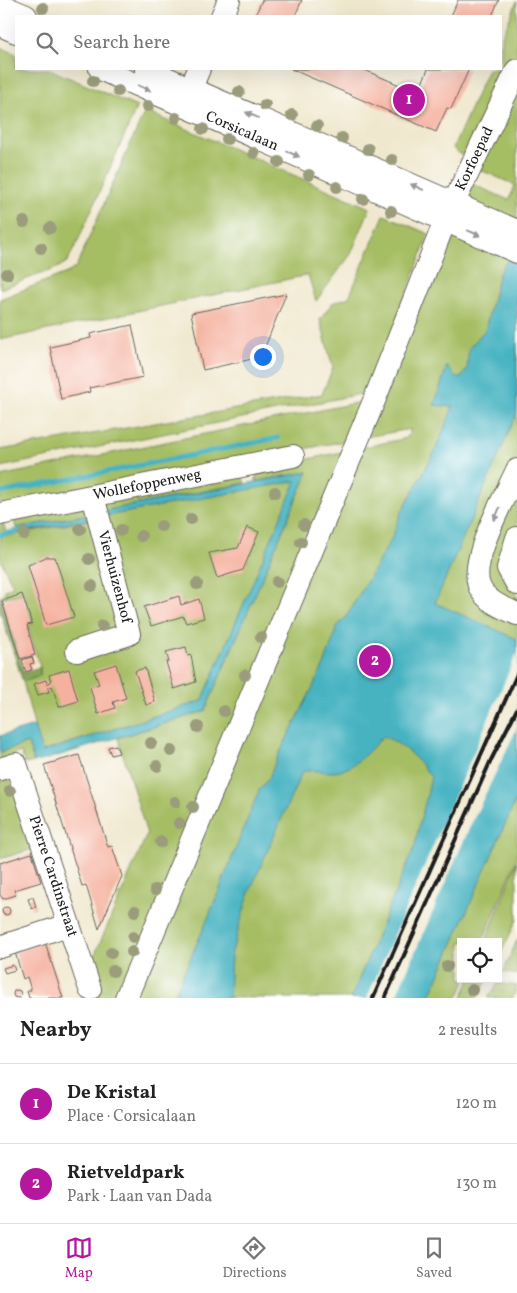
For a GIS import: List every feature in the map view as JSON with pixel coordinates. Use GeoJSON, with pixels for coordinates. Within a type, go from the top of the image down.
{"type":"FeatureCollection","features":[{"type":"Feature","properties":{"kind":"street"},"geometry":{"type":"LineString","coordinates":[[222,15],[229,0]]}},
{"type":"Feature","properties":{"kind":"street"},"geometry":{"type":"LineString","coordinates":[[0,5],[24,15]]}},
{"type":"Feature","properties":{"kind":"street"},"geometry":{"type":"LineString","coordinates":[[0,25],[15,32]]}},
{"type":"Feature","properties":{"kind":"street","name":"Corsicalaan"},"geometry":{"type":"LineString","coordinates":[[105,70],[191,87]]}},
{"type":"Feature","properties":{"kind":"street","name":"Corsicalaan"},"geometry":{"type":"LineString","coordinates":[[148,70],[191,87],[389,185],[511,239]]}},
{"type":"Feature","properties":{"kind":"street","name":"Korfoepad"},"geometry":{"type":"LineString","coordinates":[[126,998],[376,396],[450,212],[517,70]]}},
{"type":"Feature","properties":{"kind":"street","name":"Wollefoppenweg"},"geometry":{"type":"LineString","coordinates":[[0,514],[96,508],[293,456]]}},
{"type":"Feature","properties":{"kind":"street"},"geometry":{"type":"LineString","coordinates":[[516,613],[487,597],[480,587],[477,571],[482,549],[517,470]]}},
{"type":"Feature","properties":{"kind":"street","name":"Vierhuizenhof"},"geometry":{"type":"LineString","coordinates":[[78,651],[129,634],[96,508]]}},
{"type":"Feature","properties":{"kind":"street"},"geometry":{"type":"LineString","coordinates":[[517,538],[508,568],[517,584]]}},
{"type":"Feature","properties":{"kind":"street","name":"Pierre Cardinstraat"},"geometry":{"type":"LineString","coordinates":[[8,766],[90,989]]}},
{"type":"Feature","properties":{"kind":"street"},"geometry":{"type":"LineString","coordinates":[[0,946],[68,926]]}},
{"type":"Feature","properties":{"kind":"green space"},"geometry":{"type":"Polygon","coordinates":[[[517,1],[517,859],[484,938],[457,938],[457,983],[464,983],[458,998],[81,998],[90,993],[98,974],[93,959],[147,834],[118,738],[205,711],[308,472],[256,481],[257,470],[407,438],[411,429],[365,437],[472,184],[509,200],[515,185],[478,169],[453,148],[488,70],[502,70],[502,37],[517,1]]]}},
{"type":"Feature","properties":{"kind":"green space"},"geometry":{"type":"Polygon","coordinates":[[[0,47],[15,54],[15,70],[51,70],[137,107],[67,262],[57,268],[0,289],[0,47]]]}},
{"type":"Feature","properties":{"kind":"green space"},"geometry":{"type":"Polygon","coordinates":[[[145,111],[370,208],[351,254],[316,301],[308,275],[0,340],[0,299],[69,272],[76,267],[145,111]]]}},
{"type":"Feature","properties":{"kind":"green space"},"geometry":{"type":"Polygon","coordinates":[[[384,215],[429,234],[370,392],[0,467],[0,450],[322,394],[333,368],[320,320],[332,303],[349,297],[384,215]]]}},
{"type":"Feature","properties":{"kind":"green space"},"geometry":{"type":"Polygon","coordinates":[[[365,401],[350,440],[0,508],[0,476],[365,401]]]}},
{"type":"Feature","properties":{"kind":"green space"},"geometry":{"type":"Polygon","coordinates":[[[241,473],[245,483],[104,511],[104,500],[241,473]]]}},
{"type":"Feature","properties":{"kind":"green space"},"geometry":{"type":"Polygon","coordinates":[[[302,478],[202,701],[41,752],[23,682],[40,675],[40,667],[28,626],[33,624],[24,593],[2,598],[6,589],[13,586],[0,558],[0,521],[3,522],[7,536],[90,520],[89,514],[16,528],[14,520],[85,504],[93,518],[302,478]]]}},
{"type":"Feature","properties":{"kind":"green space"},"geometry":{"type":"Polygon","coordinates":[[[0,596],[24,673],[40,667],[40,676],[23,682],[0,611],[0,596]]]}},
{"type":"Feature","properties":{"kind":"green space"},"geometry":{"type":"Polygon","coordinates":[[[28,743],[34,762],[25,764],[21,752],[0,759],[0,752],[28,743]]]}},
{"type":"Feature","properties":{"kind":"green space"},"geometry":{"type":"Polygon","coordinates":[[[9,778],[37,848],[0,859],[0,781],[9,778]]]}},
{"type":"Feature","properties":{"kind":"green space"},"geometry":{"type":"Polygon","coordinates":[[[517,862],[517,920],[502,951],[502,938],[487,938],[517,862]]]}},
{"type":"Feature","properties":{"kind":"green space"},"geometry":{"type":"Polygon","coordinates":[[[517,940],[517,975],[503,972],[517,940]]]}},
{"type":"Feature","properties":{"kind":"green space"},"geometry":{"type":"Polygon","coordinates":[[[468,983],[486,983],[477,998],[462,998],[468,983]]]}},
{"type":"Feature","properties":{"kind":"green space"},"geometry":{"type":"Polygon","coordinates":[[[498,983],[517,986],[513,998],[488,998],[498,983]]]}},
{"type":"Feature","properties":{"kind":"water"},"geometry":{"type":"Polygon","coordinates":[[[517,245],[517,413],[435,603],[517,639],[517,797],[429,998],[351,998],[415,845],[431,777],[410,753],[383,736],[361,759],[347,768],[333,772],[302,772],[249,893],[231,955],[229,998],[173,998],[208,918],[259,790],[269,778],[277,758],[324,665],[338,625],[346,617],[392,538],[400,515],[435,451],[453,407],[434,405],[447,366],[454,376],[461,378],[467,369],[469,348],[485,330],[499,273],[517,245]]]}},
{"type":"Feature","properties":{"kind":"water"},"geometry":{"type":"Polygon","coordinates":[[[308,472],[205,711],[34,762],[28,743],[0,752],[0,736],[34,726],[42,752],[202,701],[296,481],[107,516],[107,510],[308,472]]]}},
{"type":"Feature","properties":{"kind":"water"},"geometry":{"type":"Polygon","coordinates":[[[90,514],[90,519],[17,533],[16,528],[90,514]]]}},
{"type":"Feature","properties":{"kind":"pier"},"geometry":{"type":"Polygon","coordinates":[[[517,653],[517,728],[472,822],[395,998],[367,998],[517,653]]]}},
{"type":"Feature","properties":{"kind":"building"},"geometry":{"type":"Polygon","coordinates":[[[262,0],[302,0],[295,15],[255,15],[262,0]]]}},
{"type":"Feature","properties":{"kind":"building"},"geometry":{"type":"Polygon","coordinates":[[[458,0],[499,0],[492,15],[451,15],[458,0]]]}},
{"type":"Feature","properties":{"kind":"building"},"geometry":{"type":"Polygon","coordinates":[[[293,70],[364,70],[418,93],[428,70],[469,70],[451,109],[447,108],[436,132],[293,70]]]}},
{"type":"Feature","properties":{"kind":"building"},"geometry":{"type":"Polygon","coordinates":[[[286,294],[261,357],[203,370],[191,313],[286,294]]]}},
{"type":"Feature","properties":{"kind":"building"},"geometry":{"type":"Polygon","coordinates":[[[132,325],[143,377],[89,388],[90,392],[61,399],[50,347],[91,338],[90,334],[132,325]]]}},
{"type":"Feature","properties":{"kind":"building"},"geometry":{"type":"Polygon","coordinates":[[[247,527],[259,532],[243,570],[217,578],[209,553],[238,548],[247,527]]]}},
{"type":"Feature","properties":{"kind":"building"},"geometry":{"type":"Polygon","coordinates":[[[46,557],[55,557],[74,617],[46,625],[28,565],[46,557]]]}},
{"type":"Feature","properties":{"kind":"building"},"geometry":{"type":"Polygon","coordinates":[[[22,594],[32,624],[27,625],[35,655],[20,659],[2,601],[22,594]]]}},
{"type":"Feature","properties":{"kind":"building"},"geometry":{"type":"Polygon","coordinates":[[[179,596],[181,605],[199,599],[204,618],[186,623],[183,616],[151,626],[144,607],[179,596]]]}},
{"type":"Feature","properties":{"kind":"building"},"geometry":{"type":"Polygon","coordinates":[[[186,647],[188,656],[191,655],[196,682],[174,689],[166,662],[169,662],[166,652],[186,647]]]}},
{"type":"Feature","properties":{"kind":"building"},"geometry":{"type":"Polygon","coordinates":[[[32,657],[34,663],[30,664],[32,670],[26,672],[22,660],[32,657]]]}},
{"type":"Feature","properties":{"kind":"building"},"geometry":{"type":"Polygon","coordinates":[[[116,664],[126,698],[113,702],[115,708],[98,714],[90,687],[99,684],[94,671],[116,664]]]}},
{"type":"Feature","properties":{"kind":"building"},"geometry":{"type":"Polygon","coordinates":[[[145,668],[155,702],[146,705],[135,671],[145,668]]]}},
{"type":"Feature","properties":{"kind":"building"},"geometry":{"type":"Polygon","coordinates":[[[69,669],[78,701],[59,707],[52,686],[48,688],[49,692],[38,695],[34,684],[46,680],[47,684],[51,682],[49,675],[69,669]]]}},
{"type":"Feature","properties":{"kind":"building"},"geometry":{"type":"Polygon","coordinates":[[[116,745],[119,753],[111,755],[108,747],[116,745]]]}},
{"type":"Feature","properties":{"kind":"building"},"geometry":{"type":"Polygon","coordinates":[[[79,755],[108,847],[112,846],[122,876],[99,929],[86,885],[82,886],[44,765],[79,755]]]}},
{"type":"Feature","properties":{"kind":"building"},"geometry":{"type":"Polygon","coordinates":[[[32,853],[41,882],[14,890],[16,895],[3,899],[0,895],[0,863],[32,853]]]}},
{"type":"Feature","properties":{"kind":"building"},"geometry":{"type":"Polygon","coordinates":[[[33,897],[36,907],[32,909],[28,899],[33,897]]]}},
{"type":"Feature","properties":{"kind":"building"},"geometry":{"type":"Polygon","coordinates":[[[6,907],[10,911],[6,915],[2,911],[6,907]]]}},
{"type":"Feature","properties":{"kind":"building"},"geometry":{"type":"Polygon","coordinates":[[[45,942],[63,998],[29,998],[27,991],[31,990],[27,977],[23,979],[15,952],[45,942]]]}},
{"type":"Feature","properties":{"kind":"building"},"geometry":{"type":"Polygon","coordinates":[[[13,965],[15,970],[5,973],[3,968],[13,965]]]}},
{"type":"Feature","properties":{"kind":"building"},"geometry":{"type":"Polygon","coordinates":[[[17,990],[21,994],[17,998],[13,994],[17,990]]]}},
{"type":"Feature","properties":{"kind":"waterway"},"geometry":{"type":"LineString","coordinates":[[0,493],[278,438]]}},
{"type":"Feature","properties":{"kind":"waterway"},"geometry":{"type":"LineString","coordinates":[[0,535],[22,530]]}},
{"type":"Feature","properties":{"kind":"railway"},"geometry":{"type":"LineString","coordinates":[[373,998],[517,674]]}},
{"type":"Feature","properties":{"kind":"railway"},"geometry":{"type":"LineString","coordinates":[[385,998],[491,760],[517,709]]}},
{"type":"Feature","properties":{"kind":"place","name":"De Kristal"},"geometry":{"type":"Point","coordinates":[409,100]}},
{"type":"Feature","properties":{"kind":"place","name":"Rietveldpark"},"geometry":{"type":"Point","coordinates":[375,661]}}]}
